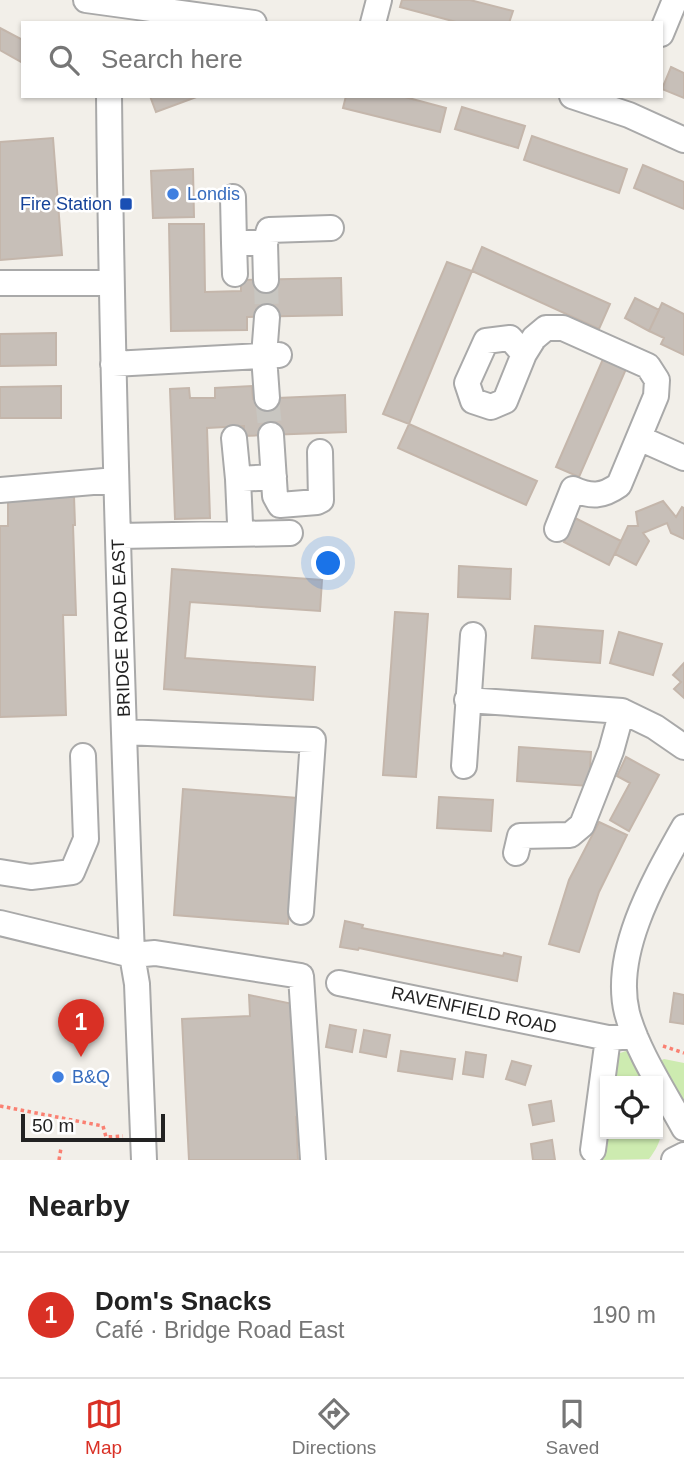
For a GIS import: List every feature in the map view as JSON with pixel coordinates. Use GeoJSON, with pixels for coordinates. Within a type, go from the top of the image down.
{"type":"FeatureCollection","features":[{"type":"Feature","properties":{"kind":"street"},"geometry":{"type":"LineString","coordinates":[[374,21],[379,0]]}},
{"type":"Feature","properties":{"kind":"street"},"geometry":{"type":"LineString","coordinates":[[663,29],[675,0]]}},
{"type":"Feature","properties":{"kind":"street"},"geometry":{"type":"LineString","coordinates":[[102,7],[235,21]]}},
{"type":"Feature","properties":{"kind":"street","name":"BRIDGE ROAD EAST"},"geometry":{"type":"LineString","coordinates":[[108,98],[124,732],[132,955],[137,984],[144,1160]]}},
{"type":"Feature","properties":{"kind":"street"},"geometry":{"type":"LineString","coordinates":[[584,98],[633,106],[684,140]]}},
{"type":"Feature","properties":{"kind":"street"},"geometry":{"type":"LineString","coordinates":[[233,197],[235,274]]}},
{"type":"Feature","properties":{"kind":"street"},"geometry":{"type":"LineString","coordinates":[[266,279],[265,243],[268,231],[331,228]]}},
{"type":"Feature","properties":{"kind":"street"},"geometry":{"type":"LineString","coordinates":[[234,243],[265,243]]}},
{"type":"Feature","properties":{"kind":"street"},"geometry":{"type":"LineString","coordinates":[[0,283],[111,284]]}},
{"type":"Feature","properties":{"kind":"street"},"geometry":{"type":"LineString","coordinates":[[267,317],[272,356],[267,398]]}},
{"type":"Feature","properties":{"kind":"street"},"geometry":{"type":"LineString","coordinates":[[524,354],[534,338],[546,328],[563,328],[648,366],[657,380],[656,396],[619,485],[606,494],[588,496],[573,489],[557,529]]}},
{"type":"Feature","properties":{"kind":"street"},"geometry":{"type":"LineString","coordinates":[[113,364],[272,356]]}},
{"type":"Feature","properties":{"kind":"street"},"geometry":{"type":"LineString","coordinates":[[271,435],[275,496],[280,505],[321,500],[320,452]]}},
{"type":"Feature","properties":{"kind":"street"},"geometry":{"type":"LineString","coordinates":[[234,438],[240,523]]}},
{"type":"Feature","properties":{"kind":"street"},"geometry":{"type":"LineString","coordinates":[[639,438],[684,458]]}},
{"type":"Feature","properties":{"kind":"street"},"geometry":{"type":"LineString","coordinates":[[238,479],[274,477]]}},
{"type":"Feature","properties":{"kind":"street"},"geometry":{"type":"LineString","coordinates":[[0,490],[116,480]]}},
{"type":"Feature","properties":{"kind":"street"},"geometry":{"type":"LineString","coordinates":[[118,536],[290,533]]}},
{"type":"Feature","properties":{"kind":"street"},"geometry":{"type":"LineString","coordinates":[[464,766],[473,635]]}},
{"type":"Feature","properties":{"kind":"street"},"geometry":{"type":"LineString","coordinates":[[467,700],[622,711],[655,727],[684,747]]}},
{"type":"Feature","properties":{"kind":"street"},"geometry":{"type":"LineString","coordinates":[[516,853],[520,836],[570,835],[582,825],[611,751],[622,711]]}},
{"type":"Feature","properties":{"kind":"street"},"geometry":{"type":"LineString","coordinates":[[124,732],[313,740],[301,912]]}},
{"type":"Feature","properties":{"kind":"street"},"geometry":{"type":"LineString","coordinates":[[0,872],[31,877],[72,872],[86,839],[83,756]]}},
{"type":"Feature","properties":{"kind":"street"},"geometry":{"type":"LineString","coordinates":[[684,827],[660,869],[629,946],[623,982],[627,1012],[635,1036],[684,1128]]}},
{"type":"Feature","properties":{"kind":"street"},"geometry":{"type":"LineString","coordinates":[[0,928],[0,923],[132,955],[155,953],[301,976],[313,1160]]}},
{"type":"Feature","properties":{"kind":"street","name":"RAVENFIELD ROAD"},"geometry":{"type":"LineString","coordinates":[[339,983],[608,1038],[635,1036]]}},
{"type":"Feature","properties":{"kind":"street"},"geometry":{"type":"LineString","coordinates":[[593,1150],[608,1038]]}},
{"type":"Feature","properties":{"kind":"street"},"geometry":{"type":"LineString","coordinates":[[674,1160],[684,1155]]}},
{"type":"Feature","properties":{"kind":"path"},"geometry":{"type":"LineString","coordinates":[[0,1106],[103,1126],[106,1137],[142,1135]]}},
{"type":"Feature","properties":{"kind":"path"},"geometry":{"type":"LineString","coordinates":[[59,1160],[61,1148]]}},
{"type":"Feature","properties":{"kind":"green space"},"geometry":{"type":"Polygon","coordinates":[[[631,1052],[644,1076],[610,1076],[617,1054],[631,1052]]]}},
{"type":"Feature","properties":{"kind":"green space"},"geometry":{"type":"Polygon","coordinates":[[[664,1059],[684,1063],[684,1105],[660,1061],[664,1059]]]}},
{"type":"Feature","properties":{"kind":"green space"},"geometry":{"type":"Polygon","coordinates":[[[604,1139],[659,1139],[649,1159],[601,1160],[604,1139]]]}},
{"type":"Feature","properties":{"kind":"building"},"geometry":{"type":"Polygon","coordinates":[[[402,0],[470,0],[513,11],[510,21],[452,21],[400,7],[402,0]]]}},
{"type":"Feature","properties":{"kind":"building"},"geometry":{"type":"Polygon","coordinates":[[[0,28],[21,39],[21,62],[0,50],[0,28]]]}},
{"type":"Feature","properties":{"kind":"building"},"geometry":{"type":"Polygon","coordinates":[[[671,67],[684,73],[684,98],[663,89],[671,67]]]}},
{"type":"Feature","properties":{"kind":"building"},"geometry":{"type":"Polygon","coordinates":[[[151,98],[194,98],[156,112],[151,98]]]}},
{"type":"Feature","properties":{"kind":"building"},"geometry":{"type":"Polygon","coordinates":[[[346,98],[408,98],[446,108],[440,132],[343,108],[346,98]]]}},
{"type":"Feature","properties":{"kind":"building"},"geometry":{"type":"Polygon","coordinates":[[[462,107],[525,126],[518,148],[455,129],[462,107]]]}},
{"type":"Feature","properties":{"kind":"building"},"geometry":{"type":"Polygon","coordinates":[[[532,136],[627,169],[619,193],[524,160],[532,136]]]}},
{"type":"Feature","properties":{"kind":"building"},"geometry":{"type":"Polygon","coordinates":[[[53,138],[62,255],[0,260],[0,142],[53,138]]]}},
{"type":"Feature","properties":{"kind":"building"},"geometry":{"type":"Polygon","coordinates":[[[643,165],[684,182],[684,209],[634,188],[643,165]]]}},
{"type":"Feature","properties":{"kind":"building","name":"Londis"},"geometry":{"type":"Polygon","coordinates":[[[193,169],[194,217],[153,218],[151,171],[193,169]]]}},
{"type":"Feature","properties":{"kind":"building"},"geometry":{"type":"Polygon","coordinates":[[[169,224],[204,224],[205,292],[241,291],[241,280],[341,278],[342,315],[247,317],[247,330],[171,331],[169,224]]]}},
{"type":"Feature","properties":{"kind":"building"},"geometry":{"type":"Polygon","coordinates":[[[482,247],[610,304],[599,329],[472,271],[482,247]]]}},
{"type":"Feature","properties":{"kind":"building"},"geometry":{"type":"Polygon","coordinates":[[[447,262],[472,271],[409,424],[383,414],[447,262]]]}},
{"type":"Feature","properties":{"kind":"building"},"geometry":{"type":"Polygon","coordinates":[[[635,298],[659,310],[649,331],[625,318],[635,298]]]}},
{"type":"Feature","properties":{"kind":"building"},"geometry":{"type":"Polygon","coordinates":[[[662,303],[684,314],[684,355],[661,344],[664,338],[649,331],[662,303]]]}},
{"type":"Feature","properties":{"kind":"building"},"geometry":{"type":"Polygon","coordinates":[[[56,333],[56,365],[0,366],[0,334],[56,333]]]}},
{"type":"Feature","properties":{"kind":"building"},"geometry":{"type":"Polygon","coordinates":[[[603,359],[626,369],[579,477],[556,467],[603,359]]]}},
{"type":"Feature","properties":{"kind":"building"},"geometry":{"type":"Polygon","coordinates":[[[61,386],[61,418],[0,418],[0,387],[61,386]]]}},
{"type":"Feature","properties":{"kind":"building"},"geometry":{"type":"Polygon","coordinates":[[[252,386],[253,399],[345,395],[346,432],[244,436],[244,426],[207,428],[210,518],[175,519],[170,389],[189,388],[190,398],[215,398],[215,388],[252,386]]]}},
{"type":"Feature","properties":{"kind":"building"},"geometry":{"type":"Polygon","coordinates":[[[409,424],[537,481],[526,505],[398,448],[409,424]]]}},
{"type":"Feature","properties":{"kind":"building"},"geometry":{"type":"Polygon","coordinates":[[[74,496],[76,615],[63,615],[66,715],[0,717],[0,526],[8,526],[8,497],[74,496]]]}},
{"type":"Feature","properties":{"kind":"building"},"geometry":{"type":"Polygon","coordinates":[[[663,501],[676,517],[682,507],[684,508],[684,539],[671,533],[667,523],[643,533],[649,541],[636,565],[615,554],[628,526],[638,526],[636,512],[663,501]]]}},
{"type":"Feature","properties":{"kind":"building"},"geometry":{"type":"Polygon","coordinates":[[[575,518],[621,541],[609,565],[564,542],[575,518]]]}},
{"type":"Feature","properties":{"kind":"building"},"geometry":{"type":"Polygon","coordinates":[[[459,566],[511,569],[510,599],[458,597],[459,566]]]}},
{"type":"Feature","properties":{"kind":"building"},"geometry":{"type":"Polygon","coordinates":[[[172,569],[322,580],[320,611],[190,602],[185,658],[315,667],[313,700],[164,689],[172,569]]]}},
{"type":"Feature","properties":{"kind":"building"},"geometry":{"type":"Polygon","coordinates":[[[395,612],[428,614],[416,777],[383,775],[395,612]]]}},
{"type":"Feature","properties":{"kind":"building"},"geometry":{"type":"Polygon","coordinates":[[[535,626],[603,631],[600,663],[532,658],[535,626]]]}},
{"type":"Feature","properties":{"kind":"building"},"geometry":{"type":"Polygon","coordinates":[[[619,632],[662,644],[653,675],[610,663],[619,632]]]}},
{"type":"Feature","properties":{"kind":"building"},"geometry":{"type":"Polygon","coordinates":[[[684,663],[684,698],[674,689],[681,682],[673,675],[684,663]]]}},
{"type":"Feature","properties":{"kind":"building"},"geometry":{"type":"Polygon","coordinates":[[[519,747],[591,752],[589,786],[517,781],[519,747]]]}},
{"type":"Feature","properties":{"kind":"building"},"geometry":{"type":"Polygon","coordinates":[[[626,757],[659,775],[629,831],[610,820],[630,783],[617,776],[626,757]]]}},
{"type":"Feature","properties":{"kind":"building"},"geometry":{"type":"Polygon","coordinates":[[[183,789],[297,798],[288,924],[174,915],[183,789]]]}},
{"type":"Feature","properties":{"kind":"building"},"geometry":{"type":"Polygon","coordinates":[[[439,797],[493,800],[491,831],[437,828],[439,797]]]}},
{"type":"Feature","properties":{"kind":"building"},"geometry":{"type":"Polygon","coordinates":[[[599,822],[627,835],[599,892],[579,952],[549,944],[569,880],[599,822]]]}},
{"type":"Feature","properties":{"kind":"building"},"geometry":{"type":"Polygon","coordinates":[[[345,921],[363,925],[362,928],[503,956],[504,953],[521,957],[517,981],[359,948],[340,947],[345,921]]]}},
{"type":"Feature","properties":{"kind":"building"},"geometry":{"type":"Polygon","coordinates":[[[674,993],[684,995],[684,1024],[670,1022],[674,993]]]}},
{"type":"Feature","properties":{"kind":"building"},"geometry":{"type":"Polygon","coordinates":[[[249,995],[293,1004],[298,1160],[189,1160],[182,1019],[250,1016],[249,995]]]}},
{"type":"Feature","properties":{"kind":"building"},"geometry":{"type":"Polygon","coordinates":[[[330,1025],[356,1030],[352,1052],[326,1047],[330,1025]]]}},
{"type":"Feature","properties":{"kind":"building"},"geometry":{"type":"Polygon","coordinates":[[[364,1030],[390,1035],[386,1057],[360,1052],[364,1030]]]}},
{"type":"Feature","properties":{"kind":"building"},"geometry":{"type":"Polygon","coordinates":[[[401,1051],[455,1059],[452,1079],[398,1071],[401,1051]]]}},
{"type":"Feature","properties":{"kind":"building"},"geometry":{"type":"Polygon","coordinates":[[[466,1052],[486,1055],[483,1077],[463,1074],[466,1052]]]}},
{"type":"Feature","properties":{"kind":"building"},"geometry":{"type":"Polygon","coordinates":[[[512,1061],[531,1066],[525,1085],[506,1079],[512,1061]]]}},
{"type":"Feature","properties":{"kind":"building"},"geometry":{"type":"Polygon","coordinates":[[[551,1101],[554,1121],[533,1125],[529,1105],[551,1101]]]}},
{"type":"Feature","properties":{"kind":"building"},"geometry":{"type":"Polygon","coordinates":[[[552,1140],[555,1160],[533,1160],[531,1144],[552,1140]]]}},
{"type":"Feature","properties":{"kind":"tunnel"},"geometry":{"type":"LineString","coordinates":[[266,280],[267,317]]}},
{"type":"Feature","properties":{"kind":"tunnel"},"geometry":{"type":"LineString","coordinates":[[267,398],[271,435]]}},
{"type":"Feature","properties":{"kind":"place","name":"Londis"},"geometry":{"type":"Point","coordinates":[173,194]}},
{"type":"Feature","properties":{"kind":"place","name":"Fire Station"},"geometry":{"type":"Point","coordinates":[126,204]}},
{"type":"Feature","properties":{"kind":"place","name":"Dom's Snacks"},"geometry":{"type":"Point","coordinates":[81,1057]}},
{"type":"Feature","properties":{"kind":"place","name":"B&Q"},"geometry":{"type":"Point","coordinates":[58,1077]}}]}
